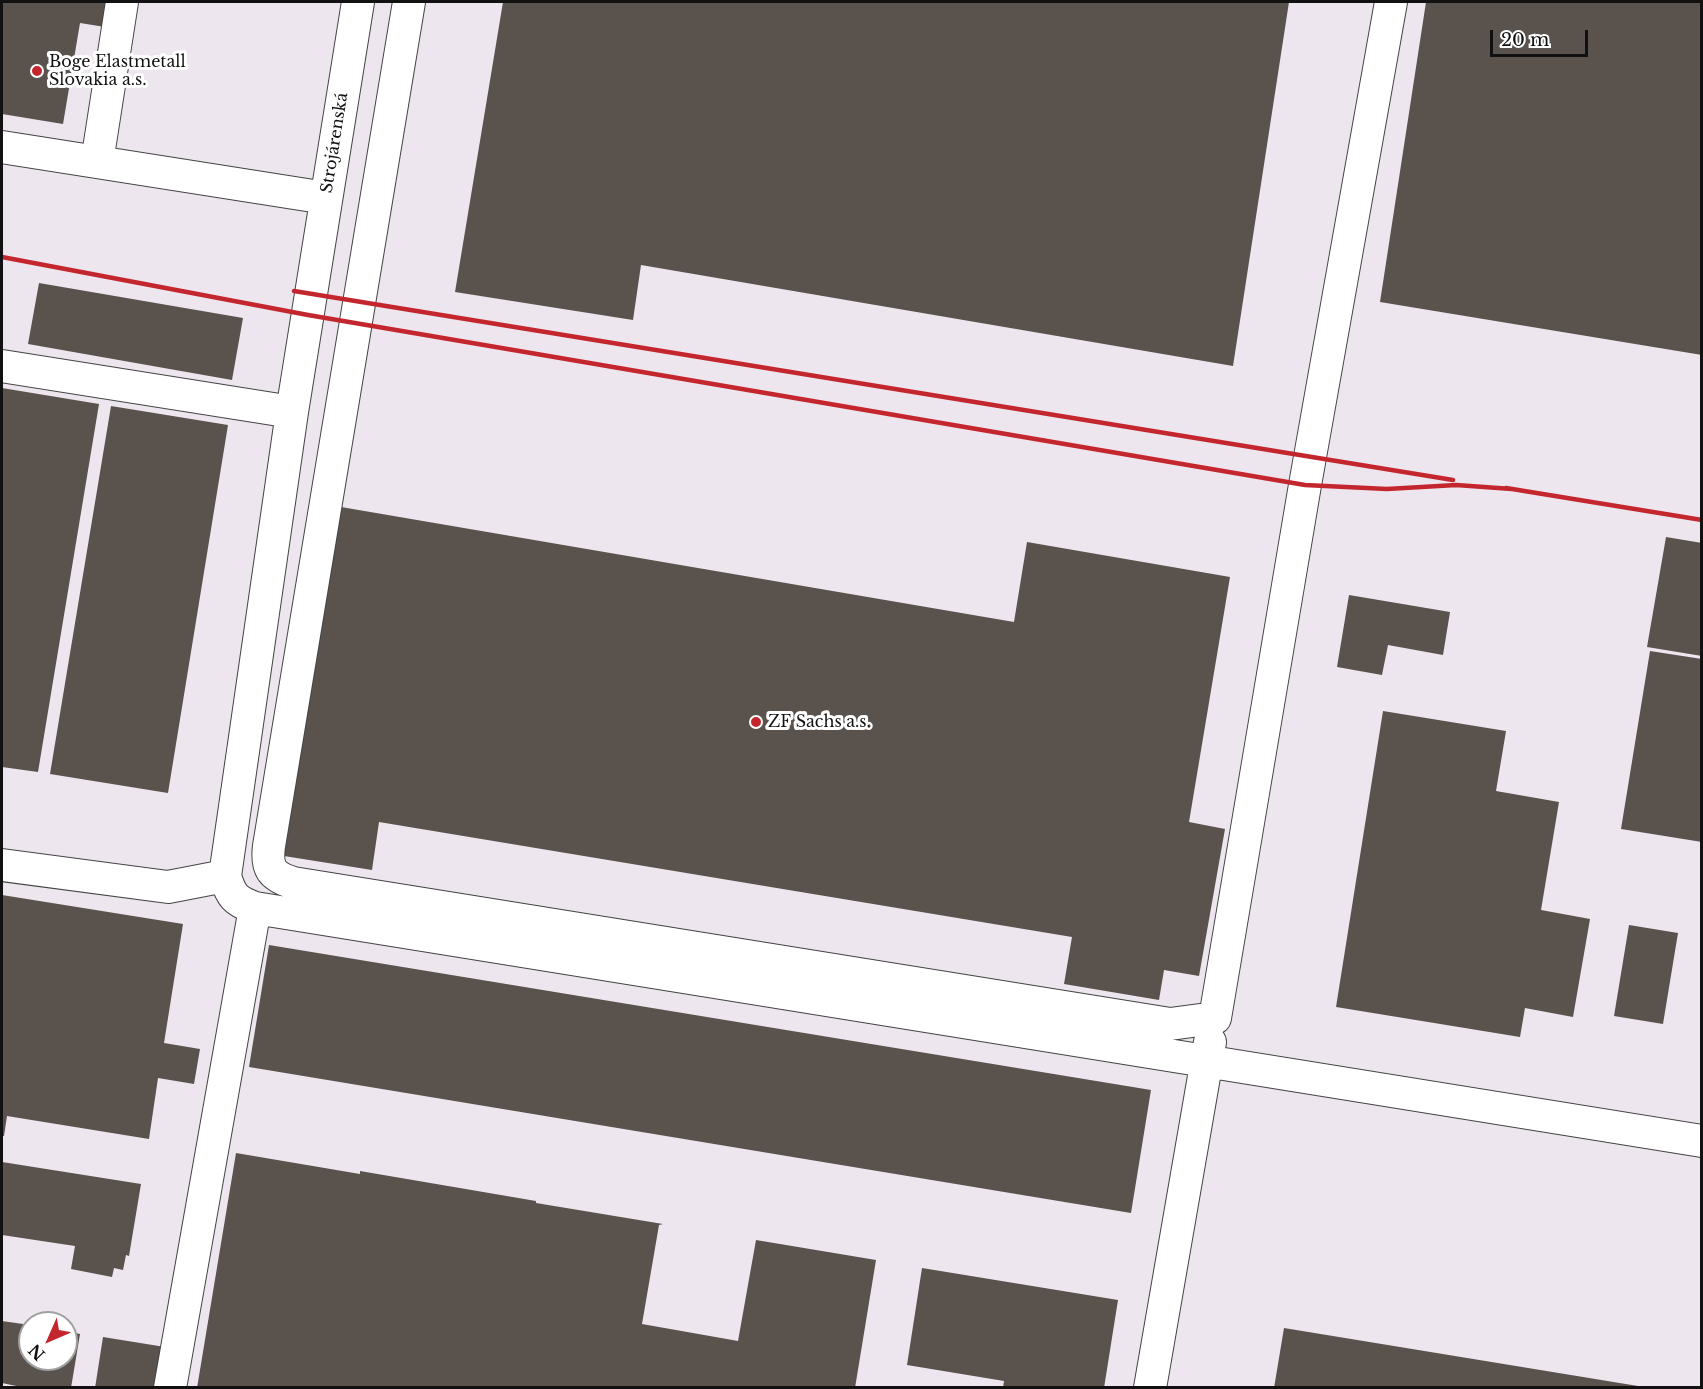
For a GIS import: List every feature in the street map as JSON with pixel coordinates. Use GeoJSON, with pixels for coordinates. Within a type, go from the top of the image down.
{"type":"FeatureCollection","features":[{"type":"Feature","properties":{"kind":"street"},"geometry":{"type":"LineString","coordinates":[[97,162],[122,2]]}},
{"type":"Feature","properties":{"kind":"street","name":"Strojárenská"},"geometry":{"type":"LineString","coordinates":[[225,876],[292,412],[358,2]]}},
{"type":"Feature","properties":{"kind":"street"},"geometry":{"type":"LineString","coordinates":[[409,2],[269,846],[267,859],[271,869],[279,878],[293,883],[1170,1024],[1215,1018]]}},
{"type":"Feature","properties":{"kind":"street"},"geometry":{"type":"LineString","coordinates":[[1150,1388],[1391,2]]}},
{"type":"Feature","properties":{"kind":"street"},"geometry":{"type":"LineString","coordinates":[[2,147],[326,198]]}},
{"type":"Feature","properties":{"kind":"street"},"geometry":{"type":"LineString","coordinates":[[2,366],[292,412]]}},
{"type":"Feature","properties":{"kind":"street"},"geometry":{"type":"LineString","coordinates":[[2,865],[168,887],[225,876],[229,890],[239,903],[255,908],[1701,1141]]}},
{"type":"Feature","properties":{"kind":"street"},"geometry":{"type":"LineString","coordinates":[[170,1388],[255,908]]}},
{"type":"Feature","properties":{"kind":"shaded area"},"geometry":{"type":"Polygon","coordinates":[[[2,2],[1701,2],[1701,1387],[2,1388],[2,2]]]}},
{"type":"Feature","properties":{"kind":"building","name":"Boge Elastmetall Slovakia a.s."},"geometry":{"type":"Polygon","coordinates":[[[2,2],[116,2],[111,28],[80,23],[63,124],[2,114],[2,2]]]}},
{"type":"Feature","properties":{"kind":"building"},"geometry":{"type":"Polygon","coordinates":[[[503,2],[1289,2],[1233,366],[641,265],[633,320],[455,292],[503,2]]]}},
{"type":"Feature","properties":{"kind":"building"},"geometry":{"type":"Polygon","coordinates":[[[1426,2],[1702,2],[1702,355],[1380,302],[1426,2]]]}},
{"type":"Feature","properties":{"kind":"building"},"geometry":{"type":"Polygon","coordinates":[[[39,283],[243,318],[232,380],[28,344],[39,283]]]}},
{"type":"Feature","properties":{"kind":"building"},"geometry":{"type":"Polygon","coordinates":[[[2,388],[99,404],[38,772],[2,767],[2,388]]]}},
{"type":"Feature","properties":{"kind":"building"},"geometry":{"type":"Polygon","coordinates":[[[111,406],[228,425],[168,793],[50,774],[111,406]]]}},
{"type":"Feature","properties":{"kind":"building","name":"ZF Sachs a.s."},"geometry":{"type":"Polygon","coordinates":[[[341,507],[1014,622],[1027,542],[1230,577],[1189,822],[1225,829],[1199,976],[1164,970],[1159,1000],[1064,984],[1072,937],[379,822],[372,870],[284,856],[341,507]]]}},
{"type":"Feature","properties":{"kind":"building"},"geometry":{"type":"Polygon","coordinates":[[[1666,537],[1702,543],[1702,656],[1647,647],[1666,537]]]}},
{"type":"Feature","properties":{"kind":"building"},"geometry":{"type":"Polygon","coordinates":[[[1349,595],[1450,612],[1443,655],[1388,645],[1382,675],[1337,667],[1349,595]]]}},
{"type":"Feature","properties":{"kind":"building"},"geometry":{"type":"Polygon","coordinates":[[[1650,651],[1702,659],[1702,842],[1621,829],[1650,651]]]}},
{"type":"Feature","properties":{"kind":"building"},"geometry":{"type":"Polygon","coordinates":[[[1383,711],[1506,731],[1496,791],[1559,802],[1541,910],[1590,919],[1573,1017],[1525,1008],[1520,1037],[1336,1007],[1383,711]]]}},
{"type":"Feature","properties":{"kind":"building"},"geometry":{"type":"Polygon","coordinates":[[[2,895],[183,924],[164,1043],[200,1049],[194,1084],[158,1078],[149,1139],[7,1116],[4,1136],[2,1136],[2,895]]]}},
{"type":"Feature","properties":{"kind":"building"},"geometry":{"type":"Polygon","coordinates":[[[1629,925],[1678,933],[1663,1024],[1614,1016],[1629,925]]]}},
{"type":"Feature","properties":{"kind":"building"},"geometry":{"type":"Polygon","coordinates":[[[269,945],[1151,1090],[1131,1213],[249,1067],[269,945]]]}},
{"type":"Feature","properties":{"kind":"building"},"geometry":{"type":"Polygon","coordinates":[[[236,1153],[360,1174],[360,1171],[663,1224],[659,1225],[642,1324],[738,1341],[756,1240],[876,1260],[855,1388],[197,1388],[236,1153]]]}},
{"type":"Feature","properties":{"kind":"building"},"geometry":{"type":"Polygon","coordinates":[[[2,1162],[141,1184],[129,1256],[126,1255],[123,1270],[114,1268],[112,1277],[71,1269],[75,1246],[2,1235],[2,1162]]]}},
{"type":"Feature","properties":{"kind":"building"},"geometry":{"type":"Polygon","coordinates":[[[922,1268],[1118,1300],[1104,1388],[1003,1388],[1004,1381],[907,1365],[922,1268]]]}},
{"type":"Feature","properties":{"kind":"building"},"geometry":{"type":"Polygon","coordinates":[[[2,1321],[18,1323],[18,1371],[74,1371],[71,1388],[26,1388],[2,1383],[2,1321]]]}},
{"type":"Feature","properties":{"kind":"building"},"geometry":{"type":"Polygon","coordinates":[[[1284,1328],[1638,1386],[1638,1388],[1274,1388],[1284,1328]]]}},
{"type":"Feature","properties":{"kind":"building"},"geometry":{"type":"Polygon","coordinates":[[[103,1337],[165,1347],[159,1388],[95,1388],[103,1337]]]}},
{"type":"Feature","properties":{"kind":"railway"},"geometry":{"type":"LineString","coordinates":[[2,257],[308,315],[1305,485],[1387,489],[1456,485],[1512,489]]}},
{"type":"Feature","properties":{"kind":"railway"},"geometry":{"type":"LineString","coordinates":[[294,291],[1453,480]]}},
{"type":"Feature","properties":{"kind":"railway"},"geometry":{"type":"LineString","coordinates":[[1506,488],[1702,520]]}},
{"type":"Feature","properties":{"kind":"place","name":"Boge Elastmetall Slovakia a.s."},"geometry":{"type":"Point","coordinates":[37,71]}},
{"type":"Feature","properties":{"kind":"place","name":"ZF Sachs a.s."},"geometry":{"type":"Point","coordinates":[756,722]}}]}
